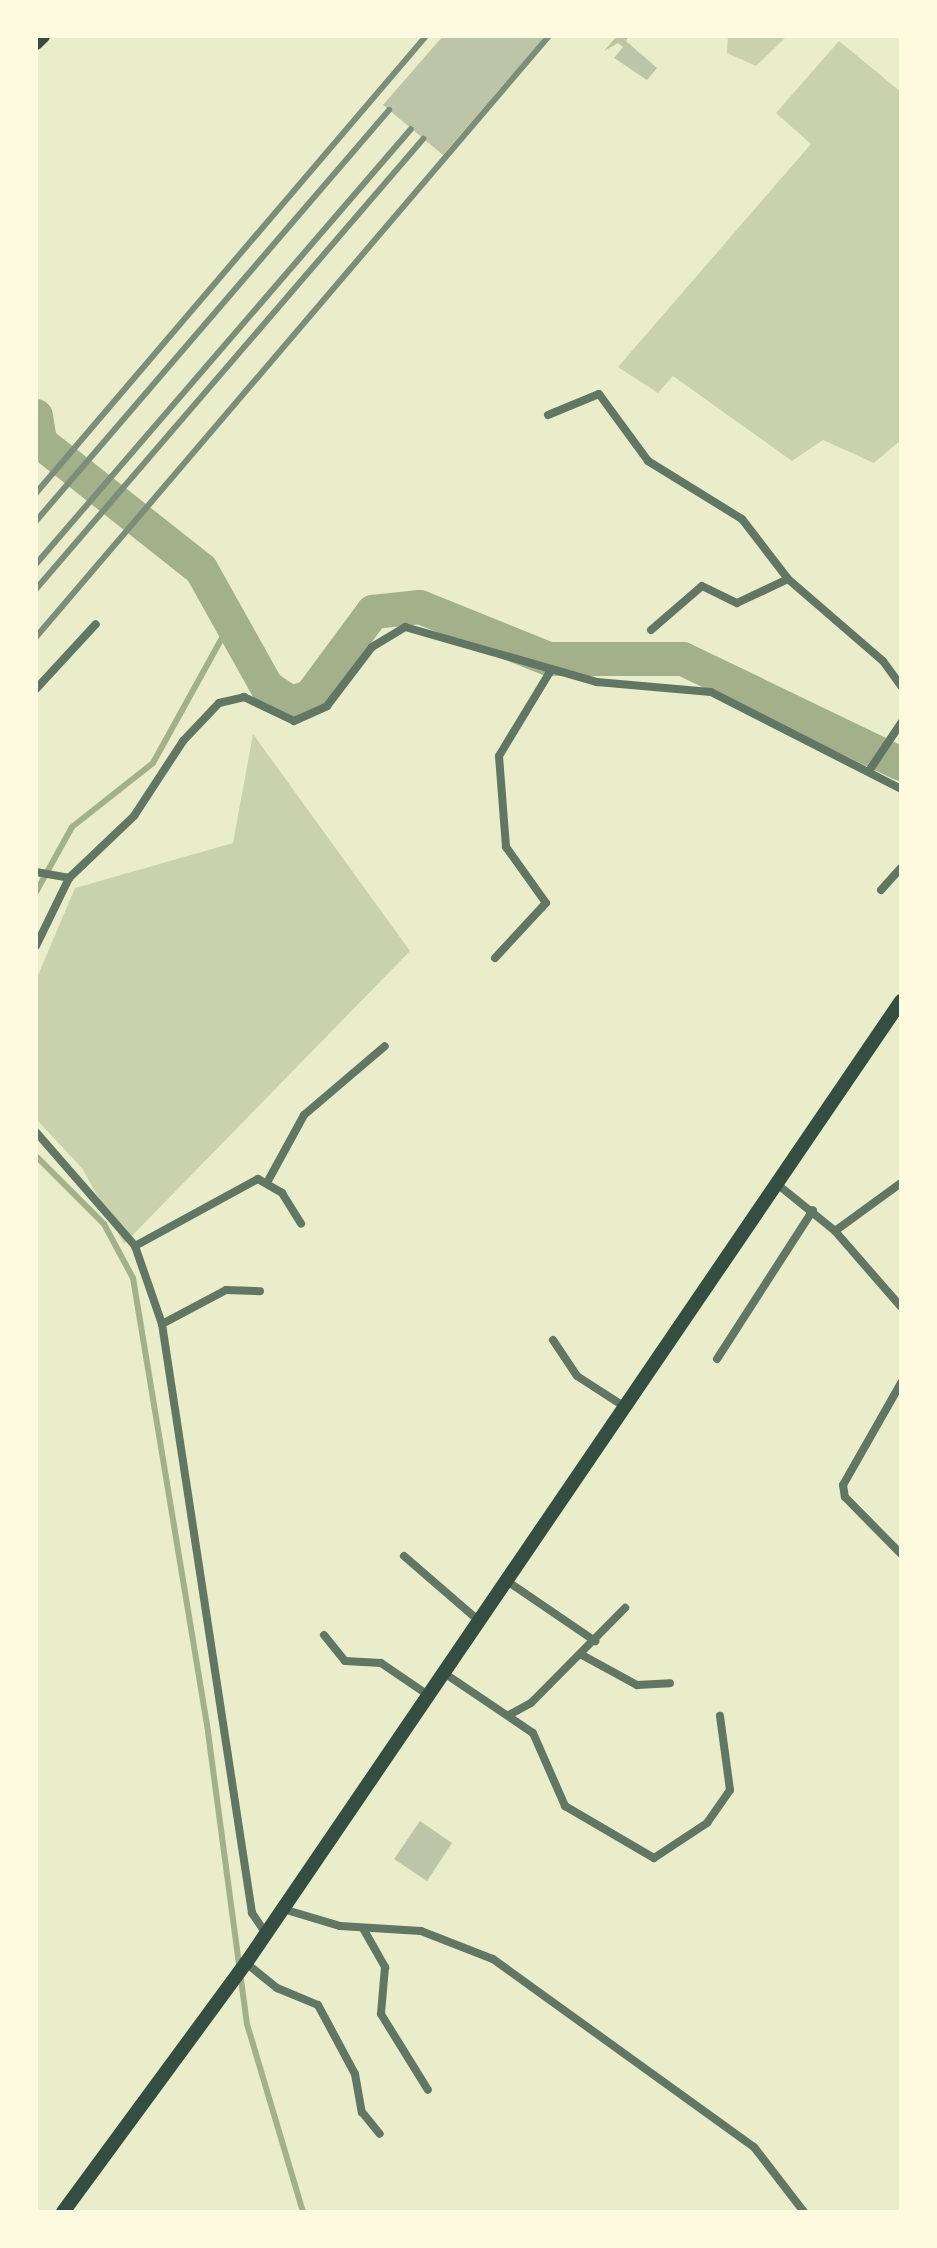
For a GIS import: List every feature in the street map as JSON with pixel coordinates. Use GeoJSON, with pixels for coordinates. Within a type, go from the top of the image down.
{"type":"FeatureCollection","features":[{"type":"Feature","properties":{"kind":"main road"},"geometry":{"type":"LineString","coordinates":[[36,43],[43,36]]}},
{"type":"Feature","properties":{"kind":"main road"},"geometry":{"type":"LineString","coordinates":[[63,2212],[246,1963],[901,1001]]}},
{"type":"Feature","properties":{"kind":"street"},"geometry":{"type":"LineString","coordinates":[[548,415],[599,394],[648,461],[742,519],[788,579],[883,661],[901,686]]}},
{"type":"Feature","properties":{"kind":"street"},"geometry":{"type":"LineString","coordinates":[[651,630],[702,586],[737,603],[788,579]]}},
{"type":"Feature","properties":{"kind":"street"},"geometry":{"type":"LineString","coordinates":[[36,689],[96,624]]}},
{"type":"Feature","properties":{"kind":"street"},"geometry":{"type":"LineString","coordinates":[[36,946],[69,878],[134,816],[183,741],[225,698],[244,697],[294,721],[327,706],[372,647],[405,627],[551,670],[711,692],[869,768],[901,789]]}},
{"type":"Feature","properties":{"kind":"street"},"geometry":{"type":"LineString","coordinates":[[495,958],[546,903],[506,847],[499,756],[551,670]]}},
{"type":"Feature","properties":{"kind":"street"},"geometry":{"type":"LineString","coordinates":[[869,768],[882,744],[901,723]]}},
{"type":"Feature","properties":{"kind":"street"},"geometry":{"type":"LineString","coordinates":[[881,890],[901,868]]}},
{"type":"Feature","properties":{"kind":"street"},"geometry":{"type":"LineString","coordinates":[[36,872],[69,878]]}},
{"type":"Feature","properties":{"kind":"street"},"geometry":{"type":"LineString","coordinates":[[135,1246],[195,1208],[269,1179],[304,1115],[385,1046]]}},
{"type":"Feature","properties":{"kind":"street"},"geometry":{"type":"LineString","coordinates":[[36,1132],[135,1246],[162,1324],[252,1913],[266,1934]]}},
{"type":"Feature","properties":{"kind":"street"},"geometry":{"type":"LineString","coordinates":[[269,1179],[301,1224]]}},
{"type":"Feature","properties":{"kind":"street"},"geometry":{"type":"LineString","coordinates":[[835,1231],[901,1183]]}},
{"type":"Feature","properties":{"kind":"street"},"geometry":{"type":"LineString","coordinates":[[777,1184],[813,1210],[835,1231],[901,1307]]}},
{"type":"Feature","properties":{"kind":"street"},"geometry":{"type":"LineString","coordinates":[[717,1359],[813,1210]]}},
{"type":"Feature","properties":{"kind":"street"},"geometry":{"type":"LineString","coordinates":[[162,1324],[226,1290],[260,1291]]}},
{"type":"Feature","properties":{"kind":"street"},"geometry":{"type":"LineString","coordinates":[[553,1340],[577,1376],[625,1407]]}},
{"type":"Feature","properties":{"kind":"street"},"geometry":{"type":"LineString","coordinates":[[901,1383],[843,1485],[845,1497],[901,1554]]}},
{"type":"Feature","properties":{"kind":"street"},"geometry":{"type":"LineString","coordinates":[[404,1556],[479,1621]]}},
{"type":"Feature","properties":{"kind":"street"},"geometry":{"type":"LineString","coordinates":[[507,1581],[595,1641]]}},
{"type":"Feature","properties":{"kind":"street"},"geometry":{"type":"LineString","coordinates":[[509,1715],[582,1655],[625,1608]]}},
{"type":"Feature","properties":{"kind":"street"},"geometry":{"type":"LineString","coordinates":[[324,1635],[345,1661],[381,1663],[428,1695]]}},
{"type":"Feature","properties":{"kind":"street"},"geometry":{"type":"LineString","coordinates":[[582,1655],[637,1685],[670,1683]]}},
{"type":"Feature","properties":{"kind":"street"},"geometry":{"type":"LineString","coordinates":[[444,1673],[533,1733],[565,1806],[654,1858],[707,1823],[730,1790],[720,1716]]}},
{"type":"Feature","properties":{"kind":"street"},"geometry":{"type":"LineString","coordinates":[[283,1909],[364,1930],[421,1931],[493,1959],[754,2147],[804,2212]]}},
{"type":"Feature","properties":{"kind":"street"},"geometry":{"type":"LineString","coordinates":[[364,1930],[385,1967],[381,2014],[428,2090]]}},
{"type":"Feature","properties":{"kind":"street"},"geometry":{"type":"LineString","coordinates":[[246,1963],[277,1988],[318,2005],[350,2063],[362,2112],[380,2134]]}},
{"type":"Feature","properties":{"kind":"green space"},"geometry":{"type":"Polygon","coordinates":[[[728,36],[787,36],[756,66],[727,53],[728,36]]]}},
{"type":"Feature","properties":{"kind":"green space"},"geometry":{"type":"Polygon","coordinates":[[[839,41],[901,92],[901,440],[874,463],[823,440],[792,461],[673,376],[658,393],[618,367],[811,144],[776,113],[839,41]]]}},
{"type":"Feature","properties":{"kind":"green space"},"geometry":{"type":"Polygon","coordinates":[[[253,734],[410,951],[124,1244],[82,1168],[36,1119],[36,980],[75,888],[233,843],[253,734]]]}},
{"type":"Feature","properties":{"kind":"building"},"geometry":{"type":"Polygon","coordinates":[[[443,36],[545,36],[443,155],[383,105],[443,36]]]}},
{"type":"Feature","properties":{"kind":"building"},"geometry":{"type":"Polygon","coordinates":[[[617,36],[629,36],[626,41],[657,68],[647,80],[614,58],[623,47],[618,43],[604,51],[617,36]]]}},
{"type":"Feature","properties":{"kind":"building"},"geometry":{"type":"Polygon","coordinates":[[[420,1821],[452,1843],[427,1881],[394,1859],[420,1821]]]}},
{"type":"Feature","properties":{"kind":"waterway"},"geometry":{"type":"LineString","coordinates":[[36,416],[40,442],[201,569],[267,687],[291,703],[310,697],[373,612],[420,607],[549,659],[683,659],[901,764]]}},
{"type":"Feature","properties":{"kind":"waterway"},"geometry":{"type":"LineString","coordinates":[[36,892],[72,827],[153,763],[228,627]]}},
{"type":"Feature","properties":{"kind":"waterway"},"geometry":{"type":"LineString","coordinates":[[36,1156],[104,1224],[133,1278],[208,1732],[247,2024],[303,2212]]}},
{"type":"Feature","properties":{"kind":"railway"},"geometry":{"type":"LineString","coordinates":[[36,493],[426,36]]}},
{"type":"Feature","properties":{"kind":"railway"},"geometry":{"type":"LineString","coordinates":[[36,637],[549,36]]}},
{"type":"Feature","properties":{"kind":"railway"},"geometry":{"type":"LineString","coordinates":[[36,521],[389,110]]}},
{"type":"Feature","properties":{"kind":"railway"},"geometry":{"type":"LineString","coordinates":[[36,564],[411,129]]}},
{"type":"Feature","properties":{"kind":"railway"},"geometry":{"type":"LineString","coordinates":[[36,589],[423,139]]}}]}
